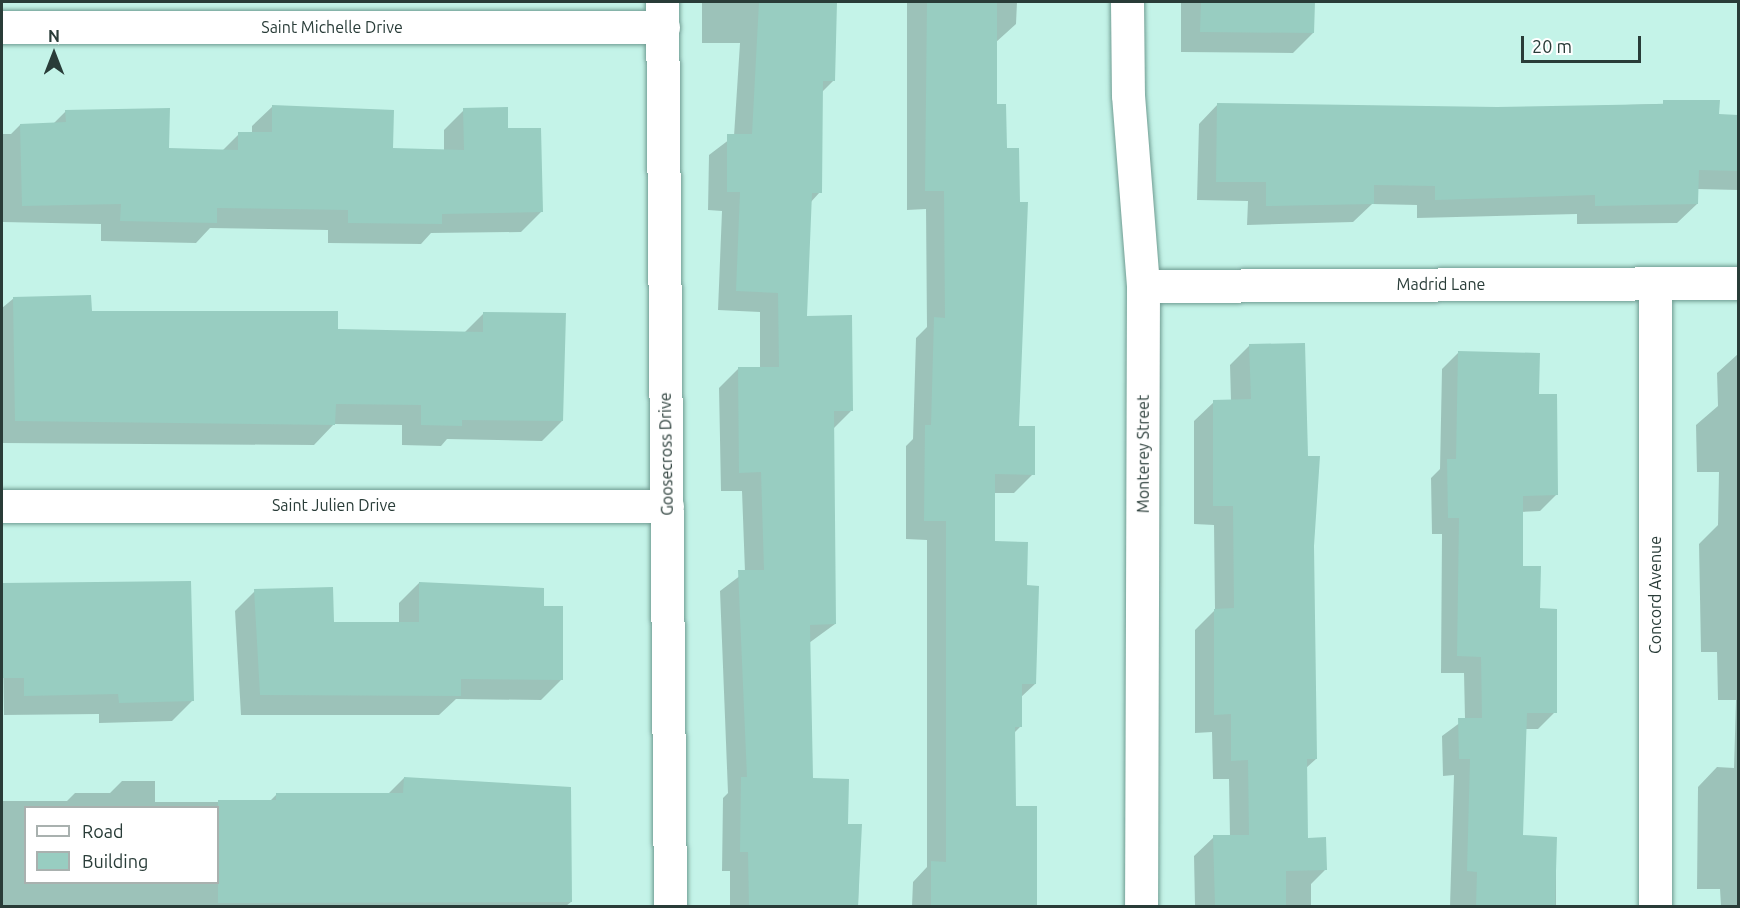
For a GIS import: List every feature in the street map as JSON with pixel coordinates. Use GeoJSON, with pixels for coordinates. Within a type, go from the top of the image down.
{"type":"FeatureCollection","features":[{"type":"Feature","properties":{"kind":"street","name":"Monterey Street"},"geometry":{"type":"LineString","coordinates":[[1127,2],[1128,95],[1143,286],[1141,906]]}},
{"type":"Feature","properties":{"kind":"street","name":"Saint Michelle Drive"},"geometry":{"type":"LineString","coordinates":[[2,27],[662,14]]}},
{"type":"Feature","properties":{"kind":"street","name":"Goosecross Drive"},"geometry":{"type":"LineString","coordinates":[[662,14],[670,906]]}},
{"type":"Feature","properties":{"kind":"street","name":"Concord Avenue"},"geometry":{"type":"LineString","coordinates":[[1655,283],[1655,906]]}},
{"type":"Feature","properties":{"kind":"street","name":"Madrid Lane"},"geometry":{"type":"LineString","coordinates":[[1143,286],[1738,283]]}},
{"type":"Feature","properties":{"kind":"street","name":"Saint Julien Drive"},"geometry":{"type":"LineString","coordinates":[[2,507],[667,506]]}},
{"type":"Feature","properties":{"kind":"building"},"geometry":{"type":"Polygon","coordinates":[[[759,2],[837,2],[835,81],[823,81],[822,193],[812,193],[807,316],[852,315],[853,411],[834,411],[836,624],[810,625],[813,778],[849,779],[848,824],[862,824],[858,906],[749,906],[748,852],[740,852],[741,777],[747,777],[738,570],[764,570],[761,472],[739,473],[738,367],[779,367],[778,293],[736,291],[740,192],[727,192],[727,134],[752,134],[759,2]]]}},
{"type":"Feature","properties":{"kind":"building"},"geometry":{"type":"Polygon","coordinates":[[[927,2],[997,2],[997,104],[1006,104],[1007,148],[1019,148],[1020,202],[1028,202],[1019,426],[1035,426],[1035,475],[995,474],[995,541],[1028,542],[1027,585],[1039,586],[1036,684],[1022,684],[1022,727],[1015,727],[1016,806],[1037,806],[1037,906],[931,906],[931,861],[946,862],[946,521],[924,521],[925,425],[931,425],[934,317],[945,318],[944,191],[925,191],[927,2]]]}},
{"type":"Feature","properties":{"kind":"building"},"geometry":{"type":"Polygon","coordinates":[[[1201,2],[1315,2],[1314,33],[1200,32],[1201,2]]]}},
{"type":"Feature","properties":{"kind":"building"},"geometry":{"type":"Polygon","coordinates":[[[1663,100],[1720,100],[1719,114],[1738,115],[1738,171],[1699,170],[1698,204],[1595,206],[1595,195],[1435,200],[1435,186],[1374,185],[1374,204],[1266,206],[1266,182],[1216,182],[1217,103],[1497,107],[1663,104],[1663,100]]]}},
{"type":"Feature","properties":{"kind":"building"},"geometry":{"type":"Polygon","coordinates":[[[272,105],[394,110],[393,148],[464,150],[463,108],[508,107],[508,128],[541,128],[543,212],[442,214],[442,224],[348,223],[348,210],[217,208],[217,223],[120,221],[121,204],[22,206],[20,124],[66,122],[65,110],[170,108],[169,148],[238,150],[238,132],[272,132],[272,105]]]}},
{"type":"Feature","properties":{"kind":"building"},"geometry":{"type":"Polygon","coordinates":[[[91,295],[92,311],[338,311],[338,329],[483,332],[483,312],[566,313],[563,421],[462,420],[462,426],[421,425],[421,405],[336,404],[335,425],[15,421],[13,297],[91,295]]]}},
{"type":"Feature","properties":{"kind":"building"},"geometry":{"type":"Polygon","coordinates":[[[1305,343],[1308,456],[1320,456],[1314,546],[1317,759],[1307,759],[1308,838],[1326,837],[1327,870],[1286,871],[1286,906],[1215,906],[1213,835],[1249,835],[1248,760],[1231,761],[1231,714],[1214,715],[1214,609],[1234,608],[1233,506],[1213,506],[1213,400],[1251,399],[1249,344],[1305,343]]]}},
{"type":"Feature","properties":{"kind":"building"},"geometry":{"type":"Polygon","coordinates":[[[1458,351],[1540,353],[1539,394],[1557,394],[1558,495],[1523,496],[1523,566],[1541,566],[1540,608],[1557,609],[1557,713],[1527,713],[1523,835],[1557,837],[1555,906],[1476,906],[1477,872],[1467,871],[1470,759],[1459,759],[1458,718],[1482,718],[1481,657],[1457,656],[1459,518],[1448,518],[1447,459],[1456,459],[1458,351]]]}},
{"type":"Feature","properties":{"kind":"building"},"geometry":{"type":"Polygon","coordinates":[[[191,581],[194,701],[119,703],[118,694],[24,696],[24,678],[2,678],[2,583],[191,581]]]}},
{"type":"Feature","properties":{"kind":"building"},"geometry":{"type":"Polygon","coordinates":[[[419,582],[544,588],[544,606],[563,606],[563,680],[461,679],[461,696],[260,695],[254,589],[333,587],[334,622],[419,622],[419,582]]]}},
{"type":"Feature","properties":{"kind":"building"},"geometry":{"type":"Polygon","coordinates":[[[404,777],[571,787],[572,902],[218,903],[218,800],[276,800],[276,793],[403,793],[404,777]]]}}]}
